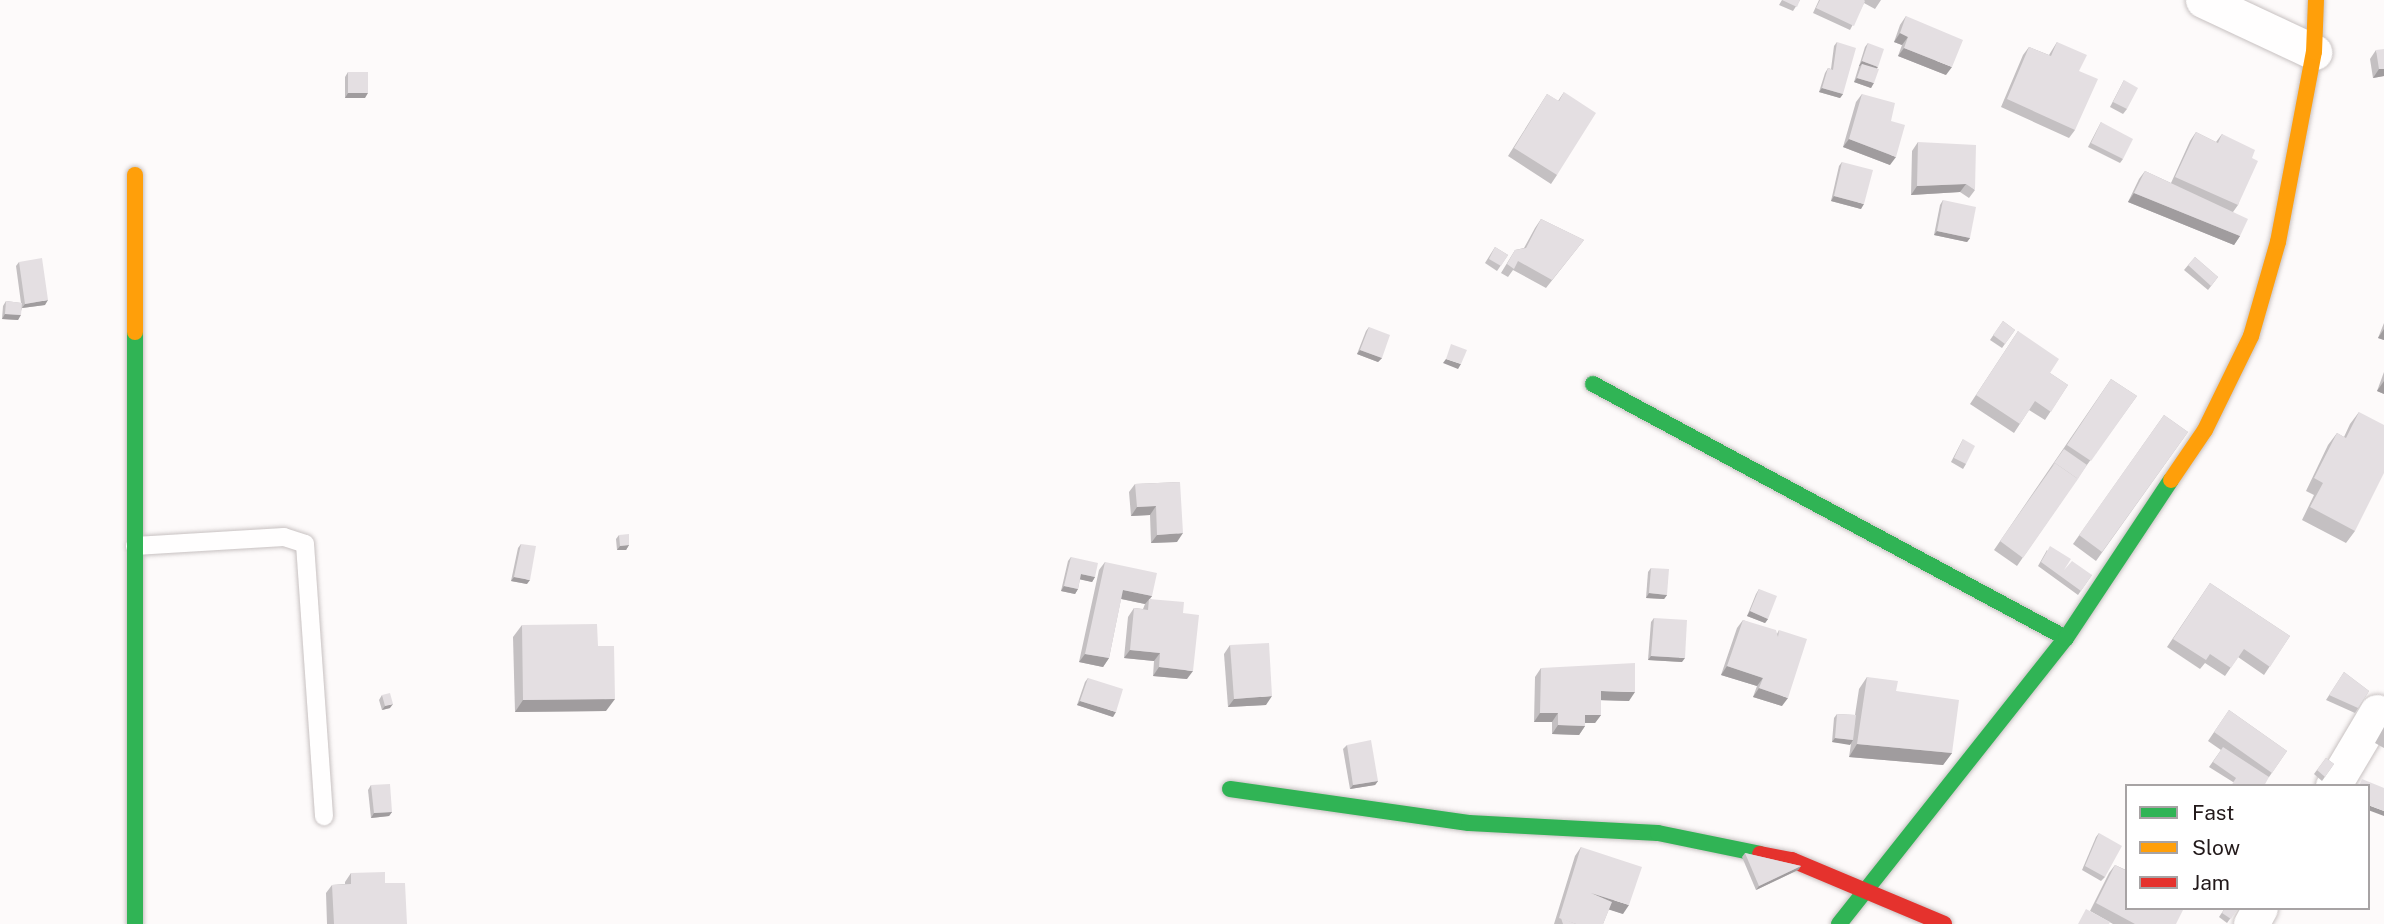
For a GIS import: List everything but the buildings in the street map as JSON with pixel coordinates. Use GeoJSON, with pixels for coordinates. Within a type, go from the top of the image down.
{"type":"FeatureCollection","features":[{"type":"Feature","properties":{"kind":"street"},"geometry":{"type":"LineString","coordinates":[[2203,0],[2314,52]]}},
{"type":"Feature","properties":{"kind":"street"},"geometry":{"type":"LineString","coordinates":[[1839,924],[1859,893],[2066,638],[2205,430],[2251,336],[2277,242],[2314,52],[2316,0]]}},
{"type":"Feature","properties":{"kind":"street"},"geometry":{"type":"LineString","coordinates":[[135,175],[135,924]]}},
{"type":"Feature","properties":{"kind":"street"},"geometry":{"type":"LineString","coordinates":[[1593,384],[2066,638]]}},
{"type":"Feature","properties":{"kind":"street"},"geometry":{"type":"LineString","coordinates":[[2334,784],[2377,712]]}},
{"type":"Feature","properties":{"kind":"street"},"geometry":{"type":"LineString","coordinates":[[1230,789],[1469,823],[1658,833],[1792,860],[1859,893],[1944,924]]}},
{"type":"Feature","properties":{"kind":"lane"},"geometry":{"type":"LineString","coordinates":[[135,546],[284,537],[305,544],[324,816]]}},
{"type":"Feature","properties":{"kind":"traffic: fast"},"geometry":{"type":"LineString","coordinates":[[135,332],[135,924]]}},
{"type":"Feature","properties":{"kind":"traffic: fast"},"geometry":{"type":"LineString","coordinates":[[1593,384],[2066,638]]}},
{"type":"Feature","properties":{"kind":"traffic: fast"},"geometry":{"type":"LineString","coordinates":[[1839,924],[2066,638],[2171,480]]}},
{"type":"Feature","properties":{"kind":"traffic: fast"},"geometry":{"type":"LineString","coordinates":[[1230,789],[1469,823],[1658,833],[1760,854]]}},
{"type":"Feature","properties":{"kind":"traffic: slow"},"geometry":{"type":"LineString","coordinates":[[2171,480],[2205,430],[2251,336],[2278,242],[2314,52],[2316,0]]}},
{"type":"Feature","properties":{"kind":"traffic: slow"},"geometry":{"type":"LineString","coordinates":[[135,175],[135,332]]}},
{"type":"Feature","properties":{"kind":"traffic: jam"},"geometry":{"type":"LineString","coordinates":[[1760,854],[1792,860],[1944,924]]}}]}
